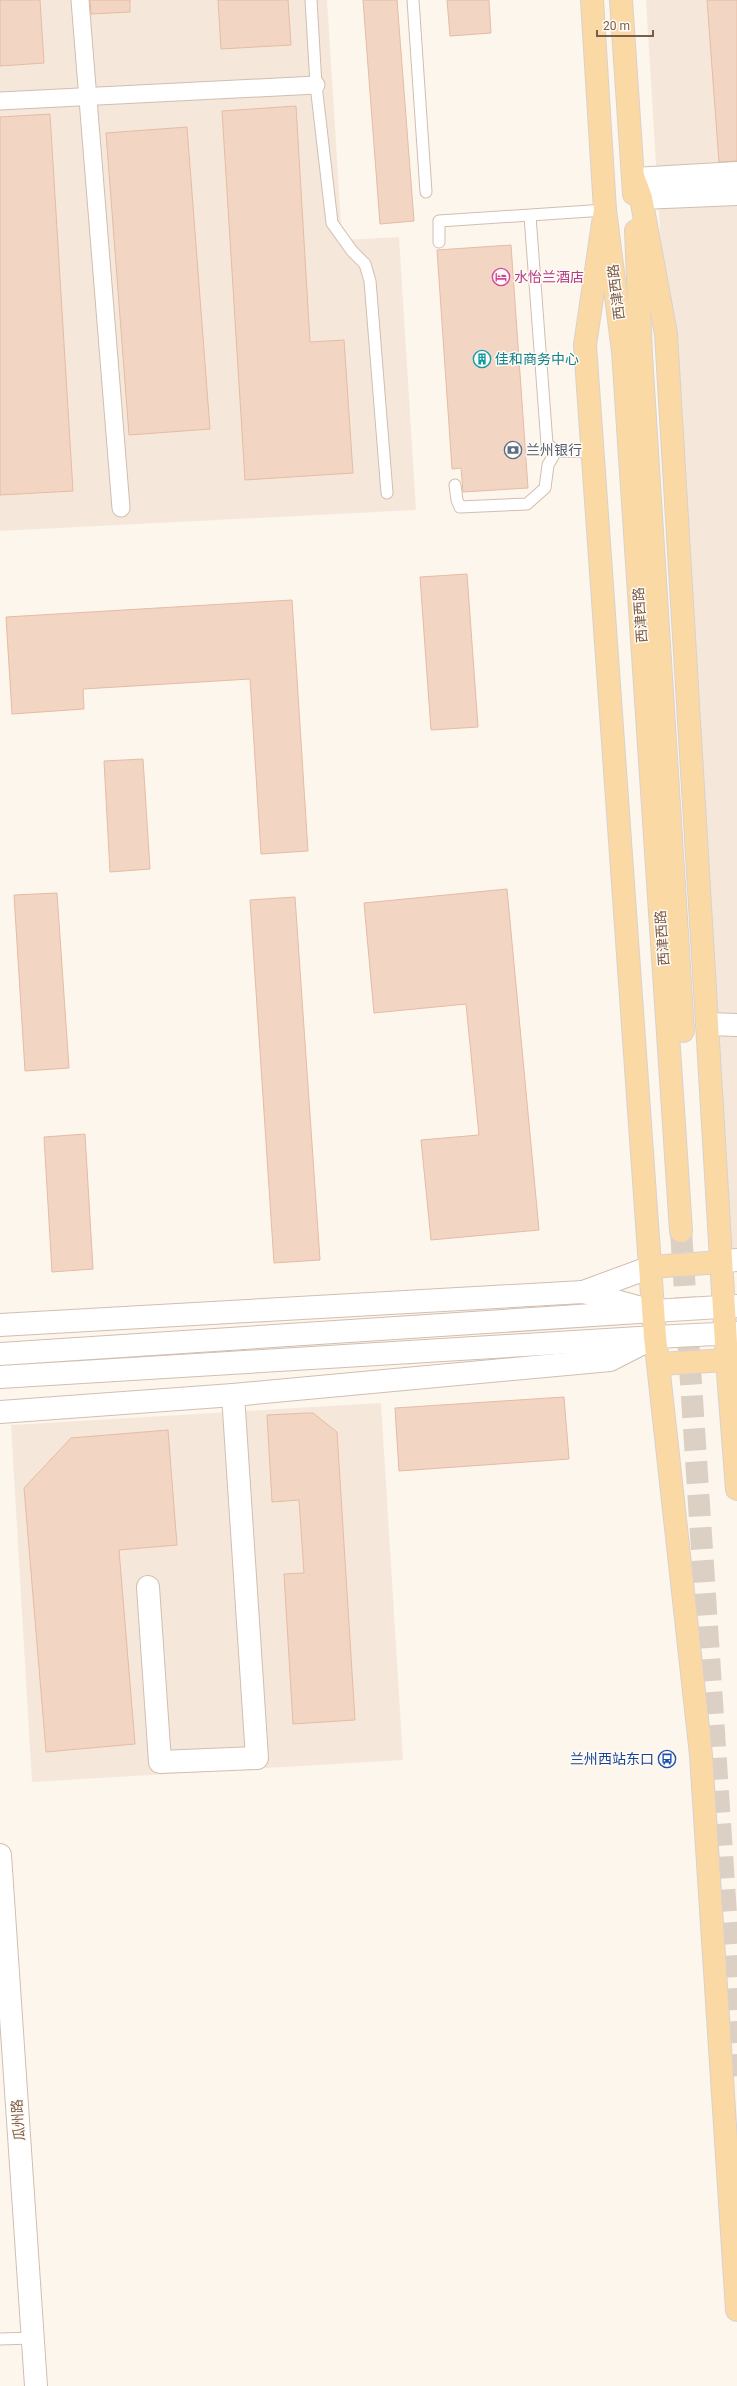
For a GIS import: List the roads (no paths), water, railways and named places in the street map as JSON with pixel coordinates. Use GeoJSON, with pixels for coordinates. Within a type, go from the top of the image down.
{"type":"FeatureCollection","features":[{"type":"Feature","properties":{"kind":"main road","name":"西津西路"},"geometry":{"type":"LineString","coordinates":[[592,0],[606,210],[623,350],[689,1230],[641,354],[637,189],[621,0]]}},
{"type":"Feature","properties":{"kind":"main road"},"geometry":{"type":"LineString","coordinates":[[637,189],[666,334],[707,1024],[729,1261],[737,1489]]}},
{"type":"Feature","properties":{"kind":"main road"},"geometry":{"type":"LineString","coordinates":[[606,210],[585,345],[655,1337],[701,1755],[737,2310]]}},
{"type":"Feature","properties":{"kind":"main road"},"geometry":{"type":"LineString","coordinates":[[651,1267],[729,1261]]}},
{"type":"Feature","properties":{"kind":"main road"},"geometry":{"type":"LineString","coordinates":[[659,1364],[732,1359]]}},
{"type":"Feature","properties":{"kind":"street"},"geometry":{"type":"LineString","coordinates":[[80,0],[121,508]]}},
{"type":"Feature","properties":{"kind":"street"},"geometry":{"type":"LineString","coordinates":[[0,101],[316,85]]}},
{"type":"Feature","properties":{"kind":"street"},"geometry":{"type":"LineString","coordinates":[[637,189],[737,173]]}},
{"type":"Feature","properties":{"kind":"street"},"geometry":{"type":"LineString","coordinates":[[637,189],[737,194]]}},
{"type":"Feature","properties":{"kind":"street"},"geometry":{"type":"LineString","coordinates":[[707,1024],[737,1025]]}},
{"type":"Feature","properties":{"kind":"street"},"geometry":{"type":"LineString","coordinates":[[0,1325],[583,1292],[651,1267]]}},
{"type":"Feature","properties":{"kind":"street"},"geometry":{"type":"LineString","coordinates":[[583,1292],[654,1311]]}},
{"type":"Feature","properties":{"kind":"street"},"geometry":{"type":"LineString","coordinates":[[0,1354],[730,1307]]}},
{"type":"Feature","properties":{"kind":"street"},"geometry":{"type":"LineString","coordinates":[[0,1378],[731,1333]]}},
{"type":"Feature","properties":{"kind":"street"},"geometry":{"type":"LineString","coordinates":[[0,1412],[233,1394],[610,1360],[655,1337]]}},
{"type":"Feature","properties":{"kind":"street"},"geometry":{"type":"LineString","coordinates":[[148,1587],[160,1762],[257,1758],[233,1394]]}},
{"type":"Feature","properties":{"kind":"street","name":"瓜州路"},"geometry":{"type":"LineString","coordinates":[[0,1855],[6,2045],[33,2338],[36,2386]]}},
{"type":"Feature","properties":{"kind":"lane"},"geometry":{"type":"LineString","coordinates":[[311,0],[316,85],[332,223],[352,251],[365,264],[370,281],[387,493]]}},
{"type":"Feature","properties":{"kind":"lane"},"geometry":{"type":"LineString","coordinates":[[413,0],[426,192]]}},
{"type":"Feature","properties":{"kind":"lane"},"geometry":{"type":"LineString","coordinates":[[438,242],[438,221],[606,210]]}},
{"type":"Feature","properties":{"kind":"lane"},"geometry":{"type":"LineString","coordinates":[[530,216],[547,444],[556,451],[593,452]]}},
{"type":"Feature","properties":{"kind":"lane"},"geometry":{"type":"LineString","coordinates":[[455,485],[457,500],[460,507],[527,504],[545,488],[548,465],[556,451]]}},
{"type":"Feature","properties":{"kind":"lane"},"geometry":{"type":"LineString","coordinates":[[0,2339],[33,2338]]}},
{"type":"Feature","properties":{"kind":"tunnel"},"geometry":{"type":"LineString","coordinates":[[681,1231],[737,2081]]}},
{"type":"Feature","properties":{"kind":"place","name":"水怡兰酒店"},"geometry":{"type":"Point","coordinates":[501,277]}},
{"type":"Feature","properties":{"kind":"place","name":"佳和商务中心"},"geometry":{"type":"Point","coordinates":[482,359]}},
{"type":"Feature","properties":{"kind":"place","name":"兰州银行"},"geometry":{"type":"Point","coordinates":[513,450]}},
{"type":"Feature","properties":{"kind":"place","name":"兰州西站东口"},"geometry":{"type":"Point","coordinates":[667,1759]}}]}
